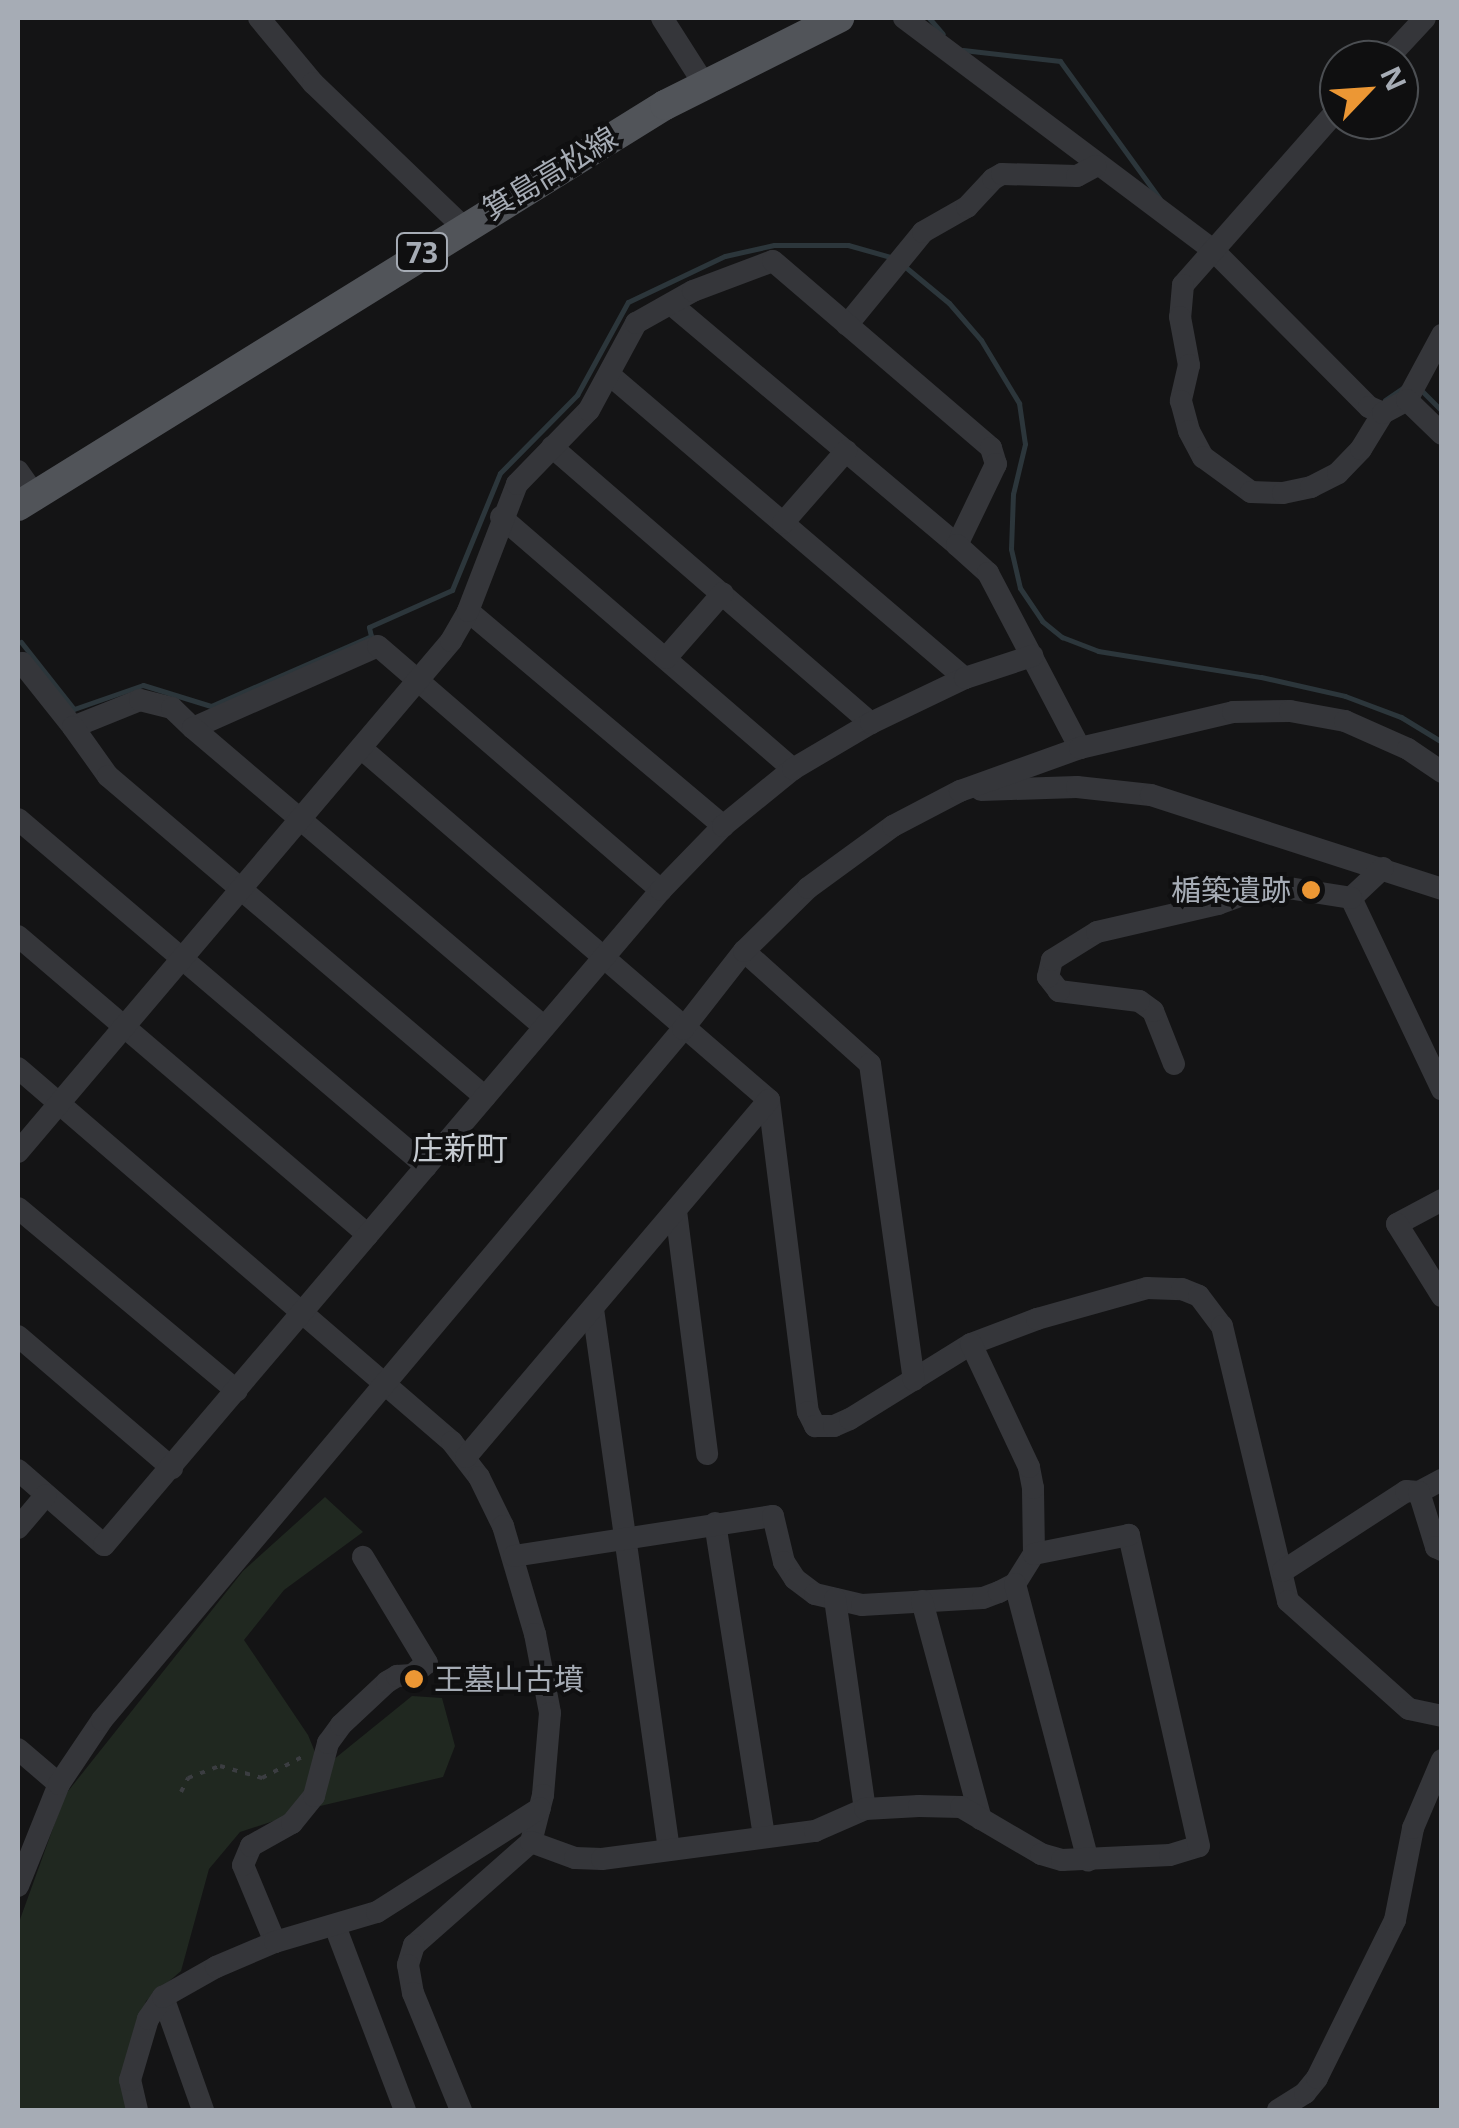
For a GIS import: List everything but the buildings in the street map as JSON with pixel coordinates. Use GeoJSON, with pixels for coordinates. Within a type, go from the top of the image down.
{"type":"FeatureCollection","features":[{"type":"Feature","properties":{"kind":"main road","name":"箕島高松線"},"geometry":{"type":"LineString","coordinates":[[23,491],[704,84],[839,18]]}},
{"type":"Feature","properties":{"kind":"street"},"geometry":{"type":"LineString","coordinates":[[260,18],[313,84],[462,226]]}},
{"type":"Feature","properties":{"kind":"street"},"geometry":{"type":"LineString","coordinates":[[662,18],[704,84]]}},
{"type":"Feature","properties":{"kind":"street"},"geometry":{"type":"LineString","coordinates":[[904,18],[1096,166],[1216,246],[1369,407],[1383,413]]}},
{"type":"Feature","properties":{"kind":"street"},"geometry":{"type":"LineString","coordinates":[[1405,40],[1425,18]]}},
{"type":"Feature","properties":{"kind":"street"},"geometry":{"type":"LineString","coordinates":[[1319,130],[1183,285],[1180,317],[1189,365],[1182,401],[1188,431],[1203,457],[1251,492],[1283,493],[1338,474],[1361,449],[1383,413],[1411,391],[1442,335]]}},
{"type":"Feature","properties":{"kind":"street"},"geometry":{"type":"LineString","coordinates":[[846,325],[935,222],[967,207],[1002,174],[1077,176],[1096,166]]}},
{"type":"Feature","properties":{"kind":"street"},"geometry":{"type":"LineString","coordinates":[[18,1152],[451,641],[468,610],[516,484],[589,410],[611,376],[636,323],[773,261],[991,448],[996,464],[957,545]]}},
{"type":"Feature","properties":{"kind":"street"},"geometry":{"type":"LineString","coordinates":[[671,304],[988,573],[1080,748]]}},
{"type":"Feature","properties":{"kind":"street"},"geometry":{"type":"LineString","coordinates":[[611,376],[965,678]]}},
{"type":"Feature","properties":{"kind":"street"},"geometry":{"type":"LineString","coordinates":[[1411,391],[1442,434]]}},
{"type":"Feature","properties":{"kind":"street"},"geometry":{"type":"LineString","coordinates":[[552,446],[870,724]]}},
{"type":"Feature","properties":{"kind":"street"},"geometry":{"type":"LineString","coordinates":[[784,523],[846,452]]}},
{"type":"Feature","properties":{"kind":"street"},"geometry":{"type":"LineString","coordinates":[[501,516],[793,769]]}},
{"type":"Feature","properties":{"kind":"street"},"geometry":{"type":"LineString","coordinates":[[666,658],[723,593]]}},
{"type":"Feature","properties":{"kind":"street"},"geometry":{"type":"LineString","coordinates":[[468,610],[722,826]]}},
{"type":"Feature","properties":{"kind":"street"},"geometry":{"type":"LineString","coordinates":[[193,728],[378,646],[661,890]]}},
{"type":"Feature","properties":{"kind":"street"},"geometry":{"type":"LineString","coordinates":[[18,1470],[104,1545],[661,890],[722,826],[793,769],[870,724],[965,678],[1032,656]]}},
{"type":"Feature","properties":{"kind":"street"},"geometry":{"type":"LineString","coordinates":[[18,666],[22,663],[108,776],[485,1097]]}},
{"type":"Feature","properties":{"kind":"street"},"geometry":{"type":"LineString","coordinates":[[73,726],[140,700],[172,708],[544,1027]]}},
{"type":"Feature","properties":{"kind":"street"},"geometry":{"type":"LineString","coordinates":[[18,1886],[58,1784],[102,1720],[684,1029],[744,951],[808,888],[872,840],[960,791],[1080,748],[1232,712],[1290,710],[1373,731],[1440,766]]}},
{"type":"Feature","properties":{"kind":"street"},"geometry":{"type":"LineString","coordinates":[[361,748],[768,1100],[808,1412],[814,1426],[834,1426],[850,1419],[971,1344],[1120,1293],[1164,1287],[1199,1296],[1222,1326],[1288,1600],[1409,1709],[1441,1715]]}},
{"type":"Feature","properties":{"kind":"street"},"geometry":{"type":"LineString","coordinates":[[960,791],[1116,788],[1192,807],[1442,889]]}},
{"type":"Feature","properties":{"kind":"street"},"geometry":{"type":"LineString","coordinates":[[18,819],[426,1166]]}},
{"type":"Feature","properties":{"kind":"street"},"geometry":{"type":"LineString","coordinates":[[1351,898],[1383,868]]}},
{"type":"Feature","properties":{"kind":"street"},"geometry":{"type":"LineString","coordinates":[[1174,1064],[1153,1011],[1139,1000],[1059,991],[1048,978],[1052,960],[1096,932],[1218,904],[1270,885],[1351,898]]}},
{"type":"Feature","properties":{"kind":"street"},"geometry":{"type":"LineString","coordinates":[[1351,898],[1442,1090]]}},
{"type":"Feature","properties":{"kind":"street"},"geometry":{"type":"LineString","coordinates":[[18,936],[368,1235]]}},
{"type":"Feature","properties":{"kind":"street"},"geometry":{"type":"LineString","coordinates":[[744,951],[870,1064],[914,1380]]}},
{"type":"Feature","properties":{"kind":"street"},"geometry":{"type":"LineString","coordinates":[[18,1068],[386,1382],[466,1457],[514,1556],[550,1713],[548,1765],[540,1808],[530,1842],[414,1944],[408,1965],[413,1993],[461,2110]]}},
{"type":"Feature","properties":{"kind":"street"},"geometry":{"type":"LineString","coordinates":[[466,1457],[768,1100]]}},
{"type":"Feature","properties":{"kind":"street"},"geometry":{"type":"LineString","coordinates":[[1442,1200],[1397,1224],[1442,1296]]}},
{"type":"Feature","properties":{"kind":"street"},"geometry":{"type":"LineString","coordinates":[[18,1208],[237,1392]]}},
{"type":"Feature","properties":{"kind":"street"},"geometry":{"type":"LineString","coordinates":[[676,1211],[707,1454]]}},
{"type":"Feature","properties":{"kind":"street"},"geometry":{"type":"LineString","coordinates":[[593,1310],[669,1850]]}},
{"type":"Feature","properties":{"kind":"street"},"geometry":{"type":"LineString","coordinates":[[18,1336],[172,1468]]}},
{"type":"Feature","properties":{"kind":"street"},"geometry":{"type":"LineString","coordinates":[[514,1556],[774,1516],[784,1562],[795,1580],[815,1594],[835,1600],[862,1605],[982,1598],[1015,1584],[1034,1554],[1035,1511],[1029,1467],[971,1344]]}},
{"type":"Feature","properties":{"kind":"street"},"geometry":{"type":"LineString","coordinates":[[1283,1571],[1393,1496],[1418,1492],[1442,1480]]}},
{"type":"Feature","properties":{"kind":"street"},"geometry":{"type":"LineString","coordinates":[[1418,1492],[1436,1547],[1442,1550]]}},
{"type":"Feature","properties":{"kind":"street"},"geometry":{"type":"LineString","coordinates":[[18,1528],[46,1495]]}},
{"type":"Feature","properties":{"kind":"street"},"geometry":{"type":"LineString","coordinates":[[715,1523],[764,1836]]}},
{"type":"Feature","properties":{"kind":"street"},"geometry":{"type":"LineString","coordinates":[[530,1842],[575,1858],[602,1859],[815,1831],[865,1808],[961,1807],[1041,1854],[1088,1861],[1170,1854],[1199,1846],[1129,1535],[1034,1554]]}},
{"type":"Feature","properties":{"kind":"street"},"geometry":{"type":"LineString","coordinates":[[275,1942],[243,1865],[251,1846],[292,1824],[314,1796],[328,1743],[388,1682],[396,1676],[412,1675],[427,1663],[363,1557]]}},
{"type":"Feature","properties":{"kind":"street"},"geometry":{"type":"LineString","coordinates":[[1015,1584],[1088,1861]]}},
{"type":"Feature","properties":{"kind":"street"},"geometry":{"type":"LineString","coordinates":[[835,1600],[865,1808]]}},
{"type":"Feature","properties":{"kind":"street"},"geometry":{"type":"LineString","coordinates":[[922,1601],[981,1818]]}},
{"type":"Feature","properties":{"kind":"street"},"geometry":{"type":"LineString","coordinates":[[18,1749],[58,1784]]}},
{"type":"Feature","properties":{"kind":"street"},"geometry":{"type":"LineString","coordinates":[[1278,2110],[1305,2094],[1317,2078],[1395,1920],[1413,1828],[1442,1760]]}},
{"type":"Feature","properties":{"kind":"street"},"geometry":{"type":"LineString","coordinates":[[137,2110],[130,2080],[148,2019],[163,1998],[216,1966],[275,1942],[377,1912],[540,1808]]}},
{"type":"Feature","properties":{"kind":"street"},"geometry":{"type":"LineString","coordinates":[[335,1926],[406,2110]]}},
{"type":"Feature","properties":{"kind":"street"},"geometry":{"type":"LineString","coordinates":[[163,1998],[203,2110]]}},
{"type":"Feature","properties":{"kind":"path"},"geometry":{"type":"LineString","coordinates":[[181,1792],[188,1778],[200,1772],[220,1766],[262,1778],[328,1743]]}},
{"type":"Feature","properties":{"kind":"shaded area"},"geometry":{"type":"Polygon","coordinates":[[[325,1497],[363,1532],[284,1590],[244,1640],[308,1735],[317,1757],[333,1760],[412,1696],[442,1698],[455,1746],[443,1777],[316,1807],[240,1832],[209,1869],[181,1971],[146,2001],[124,2073],[131,2110],[18,2110],[18,1925],[65,1795],[243,1571],[325,1497]]]}},
{"type":"Feature","properties":{"kind":"waterway"},"geometry":{"type":"LineString","coordinates":[[929,18],[943,34]]}},
{"type":"Feature","properties":{"kind":"waterway"},"geometry":{"type":"LineString","coordinates":[[963,50],[1060,61],[1160,199]]}},
{"type":"Feature","properties":{"kind":"waterway"},"geometry":{"type":"LineString","coordinates":[[21,642],[74,709],[143,685],[211,706],[371,636],[369,627],[452,590],[500,473],[577,395],[628,302],[725,256],[774,245],[848,245],[894,258]]}},
{"type":"Feature","properties":{"kind":"waterway"},"geometry":{"type":"LineString","coordinates":[[903,265],[949,303],[981,340],[1019,403],[1025,444],[1013,494],[1011,549],[1020,588],[1042,621],[1062,637],[1098,651],[1261,677],[1345,696],[1401,717],[1442,742]]}},
{"type":"Feature","properties":{"kind":"waterway"},"geometry":{"type":"LineString","coordinates":[[1385,400],[1404,387]]}},
{"type":"Feature","properties":{"kind":"waterway"},"geometry":{"type":"LineString","coordinates":[[1420,389],[1442,411]]}},
{"type":"Feature","properties":{"kind":"place","name":"楯築遺跡"},"geometry":{"type":"Point","coordinates":[1311,890]}},
{"type":"Feature","properties":{"kind":"place","name":"王墓山古墳"},"geometry":{"type":"Point","coordinates":[414,1679]}},
{"type":"Feature","properties":{"kind":"district","name":"庄新町"},"geometry":{"type":"Point","coordinates":[460,1148]}}]}
